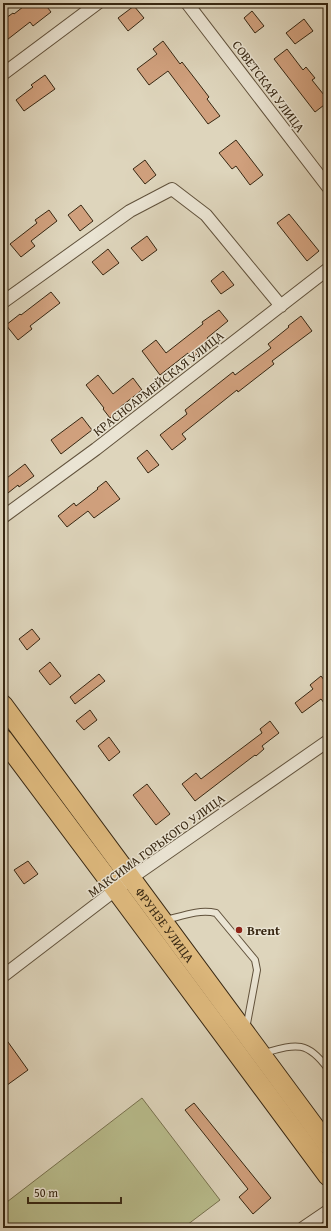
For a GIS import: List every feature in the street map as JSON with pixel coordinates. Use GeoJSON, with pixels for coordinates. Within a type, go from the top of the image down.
{"type":"FeatureCollection","features":[{"type":"Feature","properties":{"kind":"main road","name":"ФРУНЗЕ УЛИЦА"},"geometry":{"type":"LineString","coordinates":[[3,705],[328,1145]]}},
{"type":"Feature","properties":{"kind":"main road","name":"ФРУНЗЕ УЛИЦА"},"geometry":{"type":"LineString","coordinates":[[3,739],[328,1176]]}},
{"type":"Feature","properties":{"kind":"street"},"geometry":{"type":"LineString","coordinates":[[3,74],[98,3]]}},
{"type":"Feature","properties":{"kind":"street","name":"СОВЕТСКАЯ УЛИЦА"},"geometry":{"type":"LineString","coordinates":[[187,3],[328,187]]}},
{"type":"Feature","properties":{"kind":"street"},"geometry":{"type":"LineString","coordinates":[[3,302],[130,211],[172,189],[206,215],[281,306]]}},
{"type":"Feature","properties":{"kind":"street","name":"КРАСНОАРМЕЙСКАЯ УЛИЦА"},"geometry":{"type":"LineString","coordinates":[[3,517],[96,449],[328,269]]}},
{"type":"Feature","properties":{"kind":"street","name":"МАКСИМА ГОРЬКОГО УЛИЦА"},"geometry":{"type":"LineString","coordinates":[[3,976],[131,878],[328,740]]}},
{"type":"Feature","properties":{"kind":"street"},"geometry":{"type":"LineString","coordinates":[[303,1228],[328,1211]]}},
{"type":"Feature","properties":{"kind":"lane"},"geometry":{"type":"LineString","coordinates":[[164,921],[201,912],[208,911],[216,913],[255,960],[257,970],[245,1034]]}},
{"type":"Feature","properties":{"kind":"lane"},"geometry":{"type":"LineString","coordinates":[[260,1054],[285,1047],[300,1046],[312,1050],[328,1069]]}},
{"type":"Feature","properties":{"kind":"green space"},"geometry":{"type":"Polygon","coordinates":[[[142,1098],[220,1200],[183,1228],[3,1228],[3,1205],[142,1098]]]}},
{"type":"Feature","properties":{"kind":"building"},"geometry":{"type":"Polygon","coordinates":[[[28,3],[44,3],[51,12],[33,26],[30,22],[3,43],[3,20],[13,13],[14,14],[28,3]]]}},
{"type":"Feature","properties":{"kind":"building"},"geometry":{"type":"Polygon","coordinates":[[[134,6],[144,18],[128,31],[118,18],[134,6]]]}},
{"type":"Feature","properties":{"kind":"building"},"geometry":{"type":"Polygon","coordinates":[[[252,11],[264,26],[255,33],[244,18],[252,11]]]}},
{"type":"Feature","properties":{"kind":"building"},"geometry":{"type":"Polygon","coordinates":[[[304,19],[313,31],[295,44],[286,33],[304,19]]]}},
{"type":"Feature","properties":{"kind":"building"},"geometry":{"type":"Polygon","coordinates":[[[163,41],[180,64],[182,62],[209,97],[207,99],[220,116],[208,124],[168,71],[149,85],[137,69],[157,54],[153,49],[163,41]]]}},
{"type":"Feature","properties":{"kind":"building"},"geometry":{"type":"Polygon","coordinates":[[[287,49],[303,70],[306,67],[315,78],[312,80],[328,100],[328,102],[315,112],[274,59],[287,49]]]}},
{"type":"Feature","properties":{"kind":"building"},"geometry":{"type":"Polygon","coordinates":[[[45,75],[55,89],[24,111],[16,100],[33,87],[31,85],[45,75]]]}},
{"type":"Feature","properties":{"kind":"building"},"geometry":{"type":"Polygon","coordinates":[[[236,140],[263,175],[250,185],[236,166],[232,169],[219,153],[236,140]]]}},
{"type":"Feature","properties":{"kind":"building"},"geometry":{"type":"Polygon","coordinates":[[[145,160],[156,175],[145,184],[133,169],[145,160]]]}},
{"type":"Feature","properties":{"kind":"building"},"geometry":{"type":"Polygon","coordinates":[[[81,205],[93,221],[80,231],[68,215],[81,205]]]}},
{"type":"Feature","properties":{"kind":"building"},"geometry":{"type":"Polygon","coordinates":[[[49,210],[57,221],[31,241],[35,246],[21,257],[10,244],[37,223],[35,220],[49,210]]]}},
{"type":"Feature","properties":{"kind":"building"},"geometry":{"type":"Polygon","coordinates":[[[289,214],[319,251],[307,261],[277,223],[289,214]]]}},
{"type":"Feature","properties":{"kind":"building"},"geometry":{"type":"Polygon","coordinates":[[[147,236],[157,250],[142,261],[131,248],[147,236]]]}},
{"type":"Feature","properties":{"kind":"building"},"geometry":{"type":"Polygon","coordinates":[[[108,249],[119,263],[103,275],[92,262],[108,249]]]}},
{"type":"Feature","properties":{"kind":"building"},"geometry":{"type":"Polygon","coordinates":[[[223,271],[234,285],[221,294],[211,281],[223,271]]]}},
{"type":"Feature","properties":{"kind":"building"},"geometry":{"type":"Polygon","coordinates":[[[51,292],[60,303],[30,326],[32,329],[18,340],[6,325],[51,292]]]}},
{"type":"Feature","properties":{"kind":"building"},"geometry":{"type":"Polygon","coordinates":[[[219,310],[228,321],[207,338],[211,343],[192,358],[188,353],[160,375],[142,351],[156,340],[166,353],[203,324],[202,322],[219,310]]]}},
{"type":"Feature","properties":{"kind":"building"},"geometry":{"type":"Polygon","coordinates":[[[301,316],[312,331],[272,361],[274,364],[238,392],[237,390],[182,434],[186,439],[172,450],[160,435],[187,414],[185,410],[233,372],[235,375],[271,348],[268,344],[301,316]]]}},
{"type":"Feature","properties":{"kind":"building"},"geometry":{"type":"Polygon","coordinates":[[[98,375],[113,394],[133,378],[142,390],[119,408],[120,410],[110,418],[86,385],[98,375]]]}},
{"type":"Feature","properties":{"kind":"building"},"geometry":{"type":"Polygon","coordinates":[[[82,417],[92,430],[61,454],[51,440],[82,417]]]}},
{"type":"Feature","properties":{"kind":"building"},"geometry":{"type":"Polygon","coordinates":[[[147,450],[159,465],[148,473],[137,458],[147,450]]]}},
{"type":"Feature","properties":{"kind":"building"},"geometry":{"type":"Polygon","coordinates":[[[25,464],[34,476],[19,487],[18,485],[3,497],[3,481],[25,464]]]}},
{"type":"Feature","properties":{"kind":"building"},"geometry":{"type":"Polygon","coordinates":[[[106,481],[120,499],[94,518],[88,511],[67,527],[58,516],[74,503],[76,506],[106,481]]]}},
{"type":"Feature","properties":{"kind":"building"},"geometry":{"type":"Polygon","coordinates":[[[32,629],[40,639],[27,650],[19,639],[32,629]]]}},
{"type":"Feature","properties":{"kind":"building"},"geometry":{"type":"Polygon","coordinates":[[[50,662],[61,676],[50,685],[39,671],[50,662]]]}},
{"type":"Feature","properties":{"kind":"building"},"geometry":{"type":"Polygon","coordinates":[[[99,674],[105,681],[75,704],[70,697],[99,674]]]}},
{"type":"Feature","properties":{"kind":"building"},"geometry":{"type":"Polygon","coordinates":[[[321,676],[328,685],[328,708],[321,699],[302,713],[295,703],[313,689],[310,685],[321,676]]]}},
{"type":"Feature","properties":{"kind":"building"},"geometry":{"type":"Polygon","coordinates":[[[90,710],[97,720],[84,730],[76,721],[90,710]]]}},
{"type":"Feature","properties":{"kind":"building"},"geometry":{"type":"Polygon","coordinates":[[[270,721],[279,733],[262,746],[264,749],[195,801],[182,784],[196,773],[201,779],[262,733],[260,729],[270,721]]]}},
{"type":"Feature","properties":{"kind":"building"},"geometry":{"type":"Polygon","coordinates":[[[109,737],[120,752],[109,761],[98,746],[109,737]]]}},
{"type":"Feature","properties":{"kind":"building"},"geometry":{"type":"Polygon","coordinates":[[[147,784],[170,814],[156,825],[133,795],[147,784]]]}},
{"type":"Feature","properties":{"kind":"building"},"geometry":{"type":"Polygon","coordinates":[[[28,861],[38,874],[24,884],[14,870],[28,861]]]}},
{"type":"Feature","properties":{"kind":"building"},"geometry":{"type":"Polygon","coordinates":[[[3,1035],[28,1070],[3,1088],[3,1035]]]}},
{"type":"Feature","properties":{"kind":"building"},"geometry":{"type":"Polygon","coordinates":[[[194,1103],[271,1198],[253,1214],[239,1197],[248,1189],[185,1110],[194,1103]]]}},
{"type":"Feature","properties":{"kind":"place","name":"Brent"},"geometry":{"type":"Point","coordinates":[239,930]}}]}
